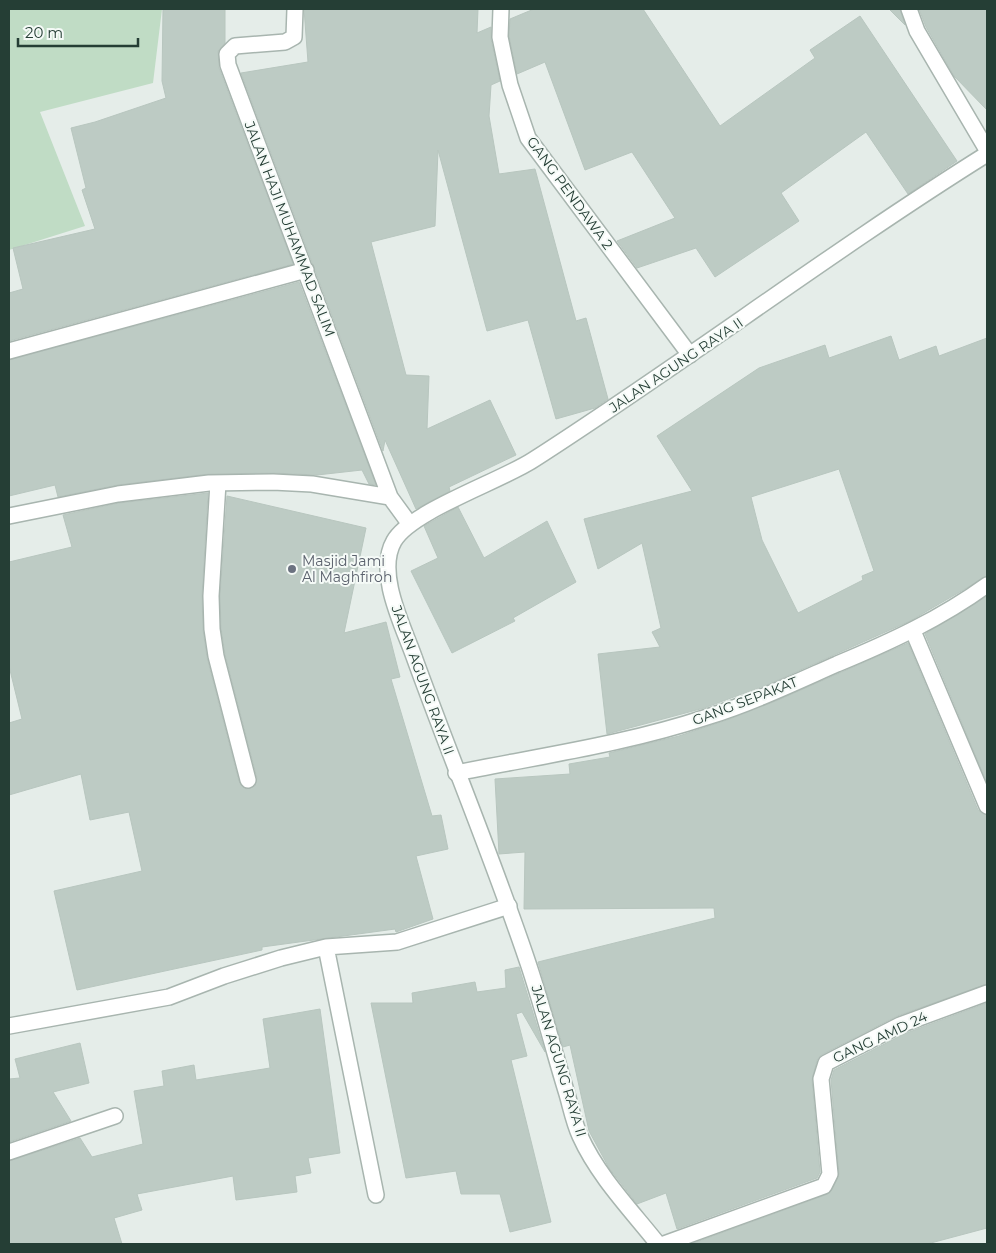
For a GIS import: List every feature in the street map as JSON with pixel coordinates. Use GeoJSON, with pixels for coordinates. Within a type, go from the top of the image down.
{"type":"FeatureCollection","features":[{"type":"Feature","properties":{"kind":"street","name":"JALAN HAJI MUHAMMAD SALIM"},"geometry":{"type":"LineString","coordinates":[[295,9],[294,37],[290,40],[235,46],[227,54],[228,65],[270,182],[306,270],[390,497],[409,523]]}},
{"type":"Feature","properties":{"kind":"street","name":"GANG PENDAWA 2"},"geometry":{"type":"LineString","coordinates":[[501,9],[500,37],[510,85],[528,138],[690,356]]}},
{"type":"Feature","properties":{"kind":"street"},"geometry":{"type":"LineString","coordinates":[[909,9],[917,31],[987,150]]}},
{"type":"Feature","properties":{"kind":"street","name":"JALAN AGUNG RAYA II"},"geometry":{"type":"LineString","coordinates":[[658,1244],[595,1163],[579,1134],[532,974],[509,906],[456,773],[398,612],[388,575],[388,558],[394,541],[409,523],[528,464],[690,356],[899,209],[987,154]]}},
{"type":"Feature","properties":{"kind":"street"},"geometry":{"type":"LineString","coordinates":[[9,351],[306,270]]}},
{"type":"Feature","properties":{"kind":"street"},"geometry":{"type":"LineString","coordinates":[[9,516],[127,493],[173,486],[218,483],[273,482],[312,484],[390,497]]}},
{"type":"Feature","properties":{"kind":"street"},"geometry":{"type":"LineString","coordinates":[[218,483],[212,629],[216,656],[248,780]]}},
{"type":"Feature","properties":{"kind":"street","name":"GANG SEPAKAT"},"geometry":{"type":"LineString","coordinates":[[456,773],[594,747],[705,718],[748,702],[914,631],[962,603],[987,585]]}},
{"type":"Feature","properties":{"kind":"street"},"geometry":{"type":"LineString","coordinates":[[914,631],[987,806]]}},
{"type":"Feature","properties":{"kind":"street"},"geometry":{"type":"LineString","coordinates":[[9,1026],[169,997],[243,970],[326,947],[397,942],[509,906]]}},
{"type":"Feature","properties":{"kind":"street"},"geometry":{"type":"LineString","coordinates":[[326,947],[376,1195]]}},
{"type":"Feature","properties":{"kind":"street","name":"GANG AMD 24"},"geometry":{"type":"LineString","coordinates":[[664,1244],[824,1186],[830,1174],[821,1079],[826,1063],[900,1025],[987,993]]}},
{"type":"Feature","properties":{"kind":"street"},"geometry":{"type":"LineString","coordinates":[[9,1152],[116,1116]]}},
{"type":"Feature","properties":{"kind":"green space"},"geometry":{"type":"Polygon","coordinates":[[[9,9],[162,9],[153,83],[40,112],[85,226],[9,250],[9,9]]]}},
{"type":"Feature","properties":{"kind":"building"},"geometry":{"type":"Polygon","coordinates":[[[163,9],[225,9],[225,43],[218,51],[219,68],[293,264],[9,341],[9,293],[23,289],[13,248],[95,229],[82,190],[86,188],[71,128],[95,122],[166,98],[162,81],[163,9]]]}},
{"type":"Feature","properties":{"kind":"building"},"geometry":{"type":"Polygon","coordinates":[[[304,9],[478,9],[477,33],[491,27],[491,39],[500,81],[491,85],[489,116],[499,174],[535,169],[576,321],[586,318],[608,399],[595,408],[556,419],[528,320],[487,331],[438,150],[435,226],[371,242],[406,375],[429,376],[427,429],[490,400],[516,455],[449,487],[450,491],[416,509],[385,440],[383,451],[241,73],[308,62],[304,9]]]}},
{"type":"Feature","properties":{"kind":"building"},"geometry":{"type":"Polygon","coordinates":[[[534,9],[643,9],[720,126],[815,58],[810,50],[860,16],[957,161],[908,194],[866,132],[781,193],[799,221],[715,277],[696,248],[637,268],[617,241],[675,218],[632,152],[585,170],[545,62],[517,74],[509,36],[510,19],[534,9]]]}},
{"type":"Feature","properties":{"kind":"building"},"geometry":{"type":"Polygon","coordinates":[[[889,9],[900,9],[905,25],[889,9]]]}},
{"type":"Feature","properties":{"kind":"building"},"geometry":{"type":"Polygon","coordinates":[[[919,9],[987,9],[987,110],[954,76],[926,27],[919,9]]]}},
{"type":"Feature","properties":{"kind":"building"},"geometry":{"type":"Polygon","coordinates":[[[299,282],[376,485],[369,484],[362,470],[317,475],[273,473],[209,474],[117,485],[58,497],[55,485],[9,496],[9,360],[299,282]]]}},
{"type":"Feature","properties":{"kind":"building"},"geometry":{"type":"Polygon","coordinates":[[[891,336],[899,360],[936,346],[939,356],[987,338],[987,576],[910,621],[769,684],[704,708],[607,734],[598,654],[660,647],[652,632],[661,628],[642,543],[598,569],[584,519],[692,491],[657,436],[759,368],[825,345],[829,358],[891,336]],[[839,469],[751,497],[762,540],[798,613],[863,580],[862,576],[874,571],[839,469]]]}},
{"type":"Feature","properties":{"kind":"building"},"geometry":{"type":"Polygon","coordinates":[[[208,493],[202,595],[203,630],[207,658],[239,782],[246,789],[255,786],[257,778],[225,654],[221,628],[220,596],[227,496],[366,528],[344,633],[386,622],[400,677],[391,679],[432,816],[441,815],[448,849],[416,856],[433,919],[396,932],[395,929],[262,947],[262,950],[77,990],[54,891],[142,871],[129,812],[90,820],[81,774],[9,795],[9,723],[22,719],[9,666],[9,562],[72,547],[63,515],[119,503],[208,493]]]}},
{"type":"Feature","properties":{"kind":"building"},"geometry":{"type":"Polygon","coordinates":[[[458,507],[484,558],[547,521],[576,582],[513,618],[515,621],[452,653],[411,571],[438,558],[424,526],[458,507]]]}},
{"type":"Feature","properties":{"kind":"building"},"geometry":{"type":"Polygon","coordinates":[[[987,596],[987,783],[925,634],[987,596]]]}},
{"type":"Feature","properties":{"kind":"building"},"geometry":{"type":"Polygon","coordinates":[[[908,643],[978,810],[987,815],[987,984],[897,1016],[821,1055],[817,1060],[812,1080],[820,1172],[817,1178],[677,1229],[666,1193],[637,1204],[609,1168],[589,1131],[570,1045],[563,1047],[538,962],[715,918],[714,908],[524,909],[525,852],[499,854],[495,779],[570,774],[569,764],[610,757],[609,753],[679,736],[727,720],[776,701],[908,643]]]}},
{"type":"Feature","properties":{"kind":"building"},"geometry":{"type":"Polygon","coordinates":[[[519,967],[545,1052],[522,1012],[516,1014],[527,1056],[511,1060],[551,1222],[510,1232],[500,1194],[461,1194],[456,1171],[406,1178],[371,1003],[413,1003],[412,993],[475,982],[477,992],[506,988],[505,970],[519,967]]]}},
{"type":"Feature","properties":{"kind":"building"},"geometry":{"type":"Polygon","coordinates":[[[987,1003],[987,1228],[927,1244],[691,1244],[828,1194],[832,1190],[839,1174],[831,1080],[834,1070],[904,1034],[987,1003]]]}},
{"type":"Feature","properties":{"kind":"building"},"geometry":{"type":"Polygon","coordinates":[[[320,1009],[340,1153],[308,1158],[311,1173],[295,1176],[297,1192],[236,1200],[233,1176],[137,1194],[142,1210],[114,1218],[122,1244],[9,1244],[9,1161],[80,1138],[92,1157],[143,1144],[134,1091],[164,1086],[162,1071],[194,1065],[196,1080],[270,1068],[263,1019],[320,1009]]]}},
{"type":"Feature","properties":{"kind":"building"},"geometry":{"type":"Polygon","coordinates":[[[80,1043],[89,1083],[53,1092],[71,1121],[9,1142],[9,1079],[20,1078],[15,1059],[80,1043]]]}},
{"type":"Feature","properties":{"kind":"place","name":"Masjid Jami Al Maghfiroh"},"geometry":{"type":"Point","coordinates":[292,569]}}]}
